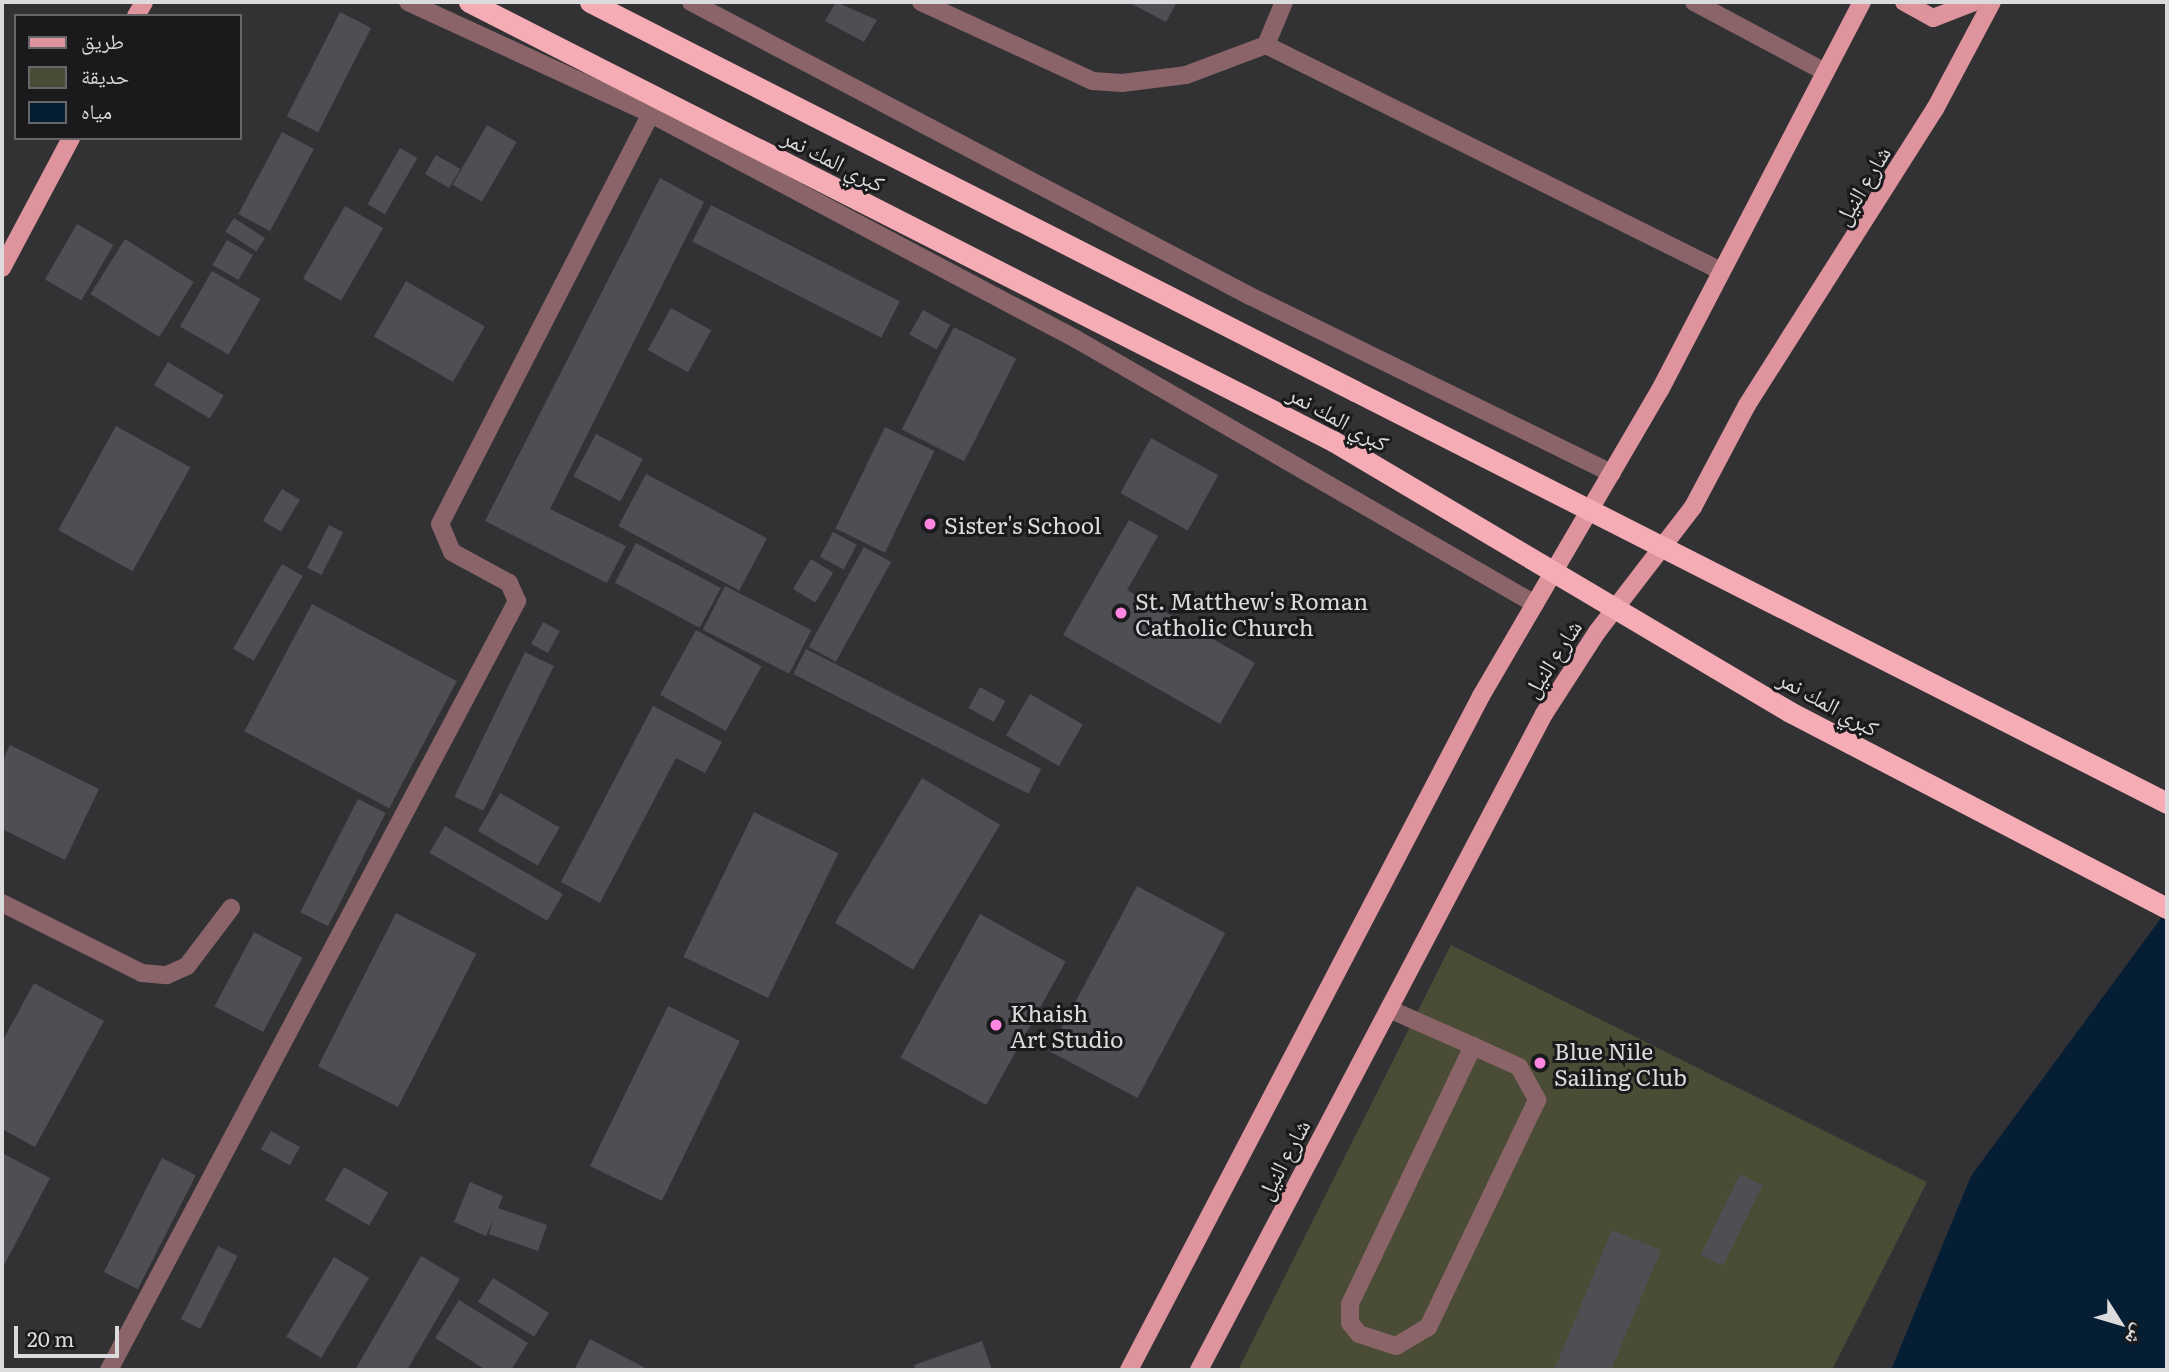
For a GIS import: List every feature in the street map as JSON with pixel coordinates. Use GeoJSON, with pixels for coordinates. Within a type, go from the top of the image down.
{"type":"FeatureCollection","features":[{"type":"Feature","properties":{"kind":"highway","name":"كبري المك نمر"},"geometry":{"type":"LineString","coordinates":[[469,2],[1334,441],[1790,712],[2167,908]]}},
{"type":"Feature","properties":{"kind":"highway","name":"كبري المك نمر"},"geometry":{"type":"LineString","coordinates":[[590,2],[2167,803]]}},
{"type":"Feature","properties":{"kind":"main road","name":"شارع النيل"},"geometry":{"type":"LineString","coordinates":[[1129,1370],[1535,604],[1612,473],[1862,2]]}},
{"type":"Feature","properties":{"kind":"main road"},"geometry":{"type":"LineString","coordinates":[[1904,2],[1933,18],[1974,2]]}},
{"type":"Feature","properties":{"kind":"main road","name":"شارع النيل"},"geometry":{"type":"LineString","coordinates":[[1199,1370],[1544,714],[1597,632],[1693,507],[1747,405],[1928,121],[1992,2]]}},
{"type":"Feature","properties":{"kind":"main road"},"geometry":{"type":"LineString","coordinates":[[2,268],[70,140]]}},
{"type":"Feature","properties":{"kind":"street"},"geometry":{"type":"LineString","coordinates":[[408,2],[651,114],[1076,339],[1535,604]]}},
{"type":"Feature","properties":{"kind":"street"},"geometry":{"type":"LineString","coordinates":[[691,2],[1250,296],[1612,473]]}},
{"type":"Feature","properties":{"kind":"street"},"geometry":{"type":"LineString","coordinates":[[921,2],[1093,81],[1186,75],[1266,45],[1284,2]]}},
{"type":"Feature","properties":{"kind":"street"},"geometry":{"type":"LineString","coordinates":[[1694,2],[1825,72]]}},
{"type":"Feature","properties":{"kind":"street"},"geometry":{"type":"LineString","coordinates":[[1266,45],[1721,271]]}},
{"type":"Feature","properties":{"kind":"street"},"geometry":{"type":"LineString","coordinates":[[109,1370],[517,601],[509,583],[452,552],[440,524],[651,114]]}},
{"type":"Feature","properties":{"kind":"street"},"geometry":{"type":"LineString","coordinates":[[2,903],[142,973],[167,975],[187,966],[231,908]]}},
{"type":"Feature","properties":{"kind":"street"},"geometry":{"type":"LineString","coordinates":[[1388,1009],[1473,1046],[1519,1067],[1537,1100],[1428,1327],[1396,1346],[1359,1334],[1350,1323],[1350,1304],[1473,1046]]}},
{"type":"Feature","properties":{"kind":"green space","name":"Blue Nile Sailing Club"},"geometry":{"type":"Polygon","coordinates":[[[1451,945],[1927,1182],[1832,1370],[1238,1370],[1451,945]]]}},
{"type":"Feature","properties":{"kind":"water"},"geometry":{"type":"Polygon","coordinates":[[[2167,910],[2167,1370],[1891,1370],[1971,1176],[2167,910]]]}},
{"type":"Feature","properties":{"kind":"building"},"geometry":{"type":"Polygon","coordinates":[[[836,2],[877,20],[864,42],[825,21],[836,2]]]}},
{"type":"Feature","properties":{"kind":"building"},"geometry":{"type":"Polygon","coordinates":[[[1128,2],[1177,2],[1166,22],[1128,2]]]}},
{"type":"Feature","properties":{"kind":"building"},"geometry":{"type":"Polygon","coordinates":[[[340,12],[371,28],[318,132],[287,116],[340,12]]]}},
{"type":"Feature","properties":{"kind":"building"},"geometry":{"type":"Polygon","coordinates":[[[487,125],[516,142],[482,202],[452,185],[487,125]]]}},
{"type":"Feature","properties":{"kind":"building"},"geometry":{"type":"Polygon","coordinates":[[[282,132],[314,149],[270,231],[238,214],[282,132]]]}},
{"type":"Feature","properties":{"kind":"building"},"geometry":{"type":"Polygon","coordinates":[[[400,148],[417,158],[385,214],[368,204],[400,148]]]}},
{"type":"Feature","properties":{"kind":"building"},"geometry":{"type":"Polygon","coordinates":[[[436,155],[460,169],[449,188],[425,174],[436,155]]]}},
{"type":"Feature","properties":{"kind":"building"},"geometry":{"type":"Polygon","coordinates":[[[660,178],[704,202],[550,509],[626,546],[607,583],[485,521],[660,178]]]}},
{"type":"Feature","properties":{"kind":"building"},"geometry":{"type":"Polygon","coordinates":[[[711,205],[900,301],[881,338],[692,242],[711,205]]]}},
{"type":"Feature","properties":{"kind":"building"},"geometry":{"type":"Polygon","coordinates":[[[345,206],[383,228],[341,301],[303,279],[345,206]]]}},
{"type":"Feature","properties":{"kind":"building"},"geometry":{"type":"Polygon","coordinates":[[[234,218],[265,238],[256,252],[225,231],[234,218]]]}},
{"type":"Feature","properties":{"kind":"building"},"geometry":{"type":"Polygon","coordinates":[[[77,224],[113,245],[81,300],[45,279],[77,224]]]}},
{"type":"Feature","properties":{"kind":"building"},"geometry":{"type":"Polygon","coordinates":[[[125,239],[194,282],[159,337],[91,294],[125,239]]]}},
{"type":"Feature","properties":{"kind":"building"},"geometry":{"type":"Polygon","coordinates":[[[227,240],[253,255],[238,280],[213,265],[227,240]]]}},
{"type":"Feature","properties":{"kind":"building"},"geometry":{"type":"Polygon","coordinates":[[[212,271],[260,299],[228,354],[180,326],[212,271]]]}},
{"type":"Feature","properties":{"kind":"building"},"geometry":{"type":"Polygon","coordinates":[[[406,281],[485,326],[453,382],[374,336],[406,281]]]}},
{"type":"Feature","properties":{"kind":"building"},"geometry":{"type":"Polygon","coordinates":[[[671,308],[711,330],[688,372],[648,350],[671,308]]]}},
{"type":"Feature","properties":{"kind":"building"},"geometry":{"type":"Polygon","coordinates":[[[923,310],[950,325],[937,350],[909,334],[923,310]]]}},
{"type":"Feature","properties":{"kind":"building"},"geometry":{"type":"Polygon","coordinates":[[[954,327],[1016,359],[964,461],[902,429],[954,327]]]}},
{"type":"Feature","properties":{"kind":"building"},"geometry":{"type":"Polygon","coordinates":[[[168,362],[224,395],[210,419],[154,385],[168,362]]]}},
{"type":"Feature","properties":{"kind":"building"},"geometry":{"type":"Polygon","coordinates":[[[116,426],[190,467],[133,571],[58,530],[116,426]]]}},
{"type":"Feature","properties":{"kind":"building"},"geometry":{"type":"Polygon","coordinates":[[[885,427],[934,451],[885,553],[835,529],[885,427]]]}},
{"type":"Feature","properties":{"kind":"building"},"geometry":{"type":"Polygon","coordinates":[[[596,434],[643,459],[620,501],[573,476],[596,434]]]}},
{"type":"Feature","properties":{"kind":"building"},"geometry":{"type":"Polygon","coordinates":[[[1151,438],[1218,475],[1188,530],[1120,493],[1151,438]]]}},
{"type":"Feature","properties":{"kind":"building"},"geometry":{"type":"Polygon","coordinates":[[[646,474],[767,538],[739,590],[618,526],[646,474]]]}},
{"type":"Feature","properties":{"kind":"building"},"geometry":{"type":"Polygon","coordinates":[[[282,489],[300,500],[281,532],[263,521],[282,489]]]}},
{"type":"Feature","properties":{"kind":"building","name":"St. Matthew's Roman Catholic Church"},"geometry":{"type":"Polygon","coordinates":[[[1129,520],[1158,536],[1127,590],[1255,663],[1220,724],[1063,635],[1129,520]]]}},
{"type":"Feature","properties":{"kind":"building"},"geometry":{"type":"Polygon","coordinates":[[[329,525],[343,532],[321,575],[307,568],[329,525]]]}},
{"type":"Feature","properties":{"kind":"building"},"geometry":{"type":"Polygon","coordinates":[[[833,532],[857,545],[844,569],[820,557],[833,532]]]}},
{"type":"Feature","properties":{"kind":"building"},"geometry":{"type":"Polygon","coordinates":[[[636,543],[721,588],[700,628],[615,583],[636,543]]]}},
{"type":"Feature","properties":{"kind":"building"},"geometry":{"type":"Polygon","coordinates":[[[864,547],[891,562],[836,662],[809,647],[864,547]]]}},
{"type":"Feature","properties":{"kind":"building"},"geometry":{"type":"Polygon","coordinates":[[[811,559],[833,572],[815,602],[793,589],[811,559]]]}},
{"type":"Feature","properties":{"kind":"building"},"geometry":{"type":"Polygon","coordinates":[[[282,564],[303,576],[254,661],[233,649],[282,564]]]}},
{"type":"Feature","properties":{"kind":"building"},"geometry":{"type":"Polygon","coordinates":[[[725,586],[811,630],[789,674],[703,630],[725,586]]]}},
{"type":"Feature","properties":{"kind":"building"},"geometry":{"type":"Polygon","coordinates":[[[312,604],[457,681],[389,808],[244,731],[312,604]]]}},
{"type":"Feature","properties":{"kind":"building"},"geometry":{"type":"Polygon","coordinates":[[[543,622],[560,631],[548,653],[531,644],[543,622]]]}},
{"type":"Feature","properties":{"kind":"building"},"geometry":{"type":"Polygon","coordinates":[[[696,630],[762,666],[726,731],[660,695],[696,630]]]}},
{"type":"Feature","properties":{"kind":"building"},"geometry":{"type":"Polygon","coordinates":[[[806,649],[1041,769],[1029,794],[793,674],[806,649]]]}},
{"type":"Feature","properties":{"kind":"building"},"geometry":{"type":"Polygon","coordinates":[[[525,652],[554,666],[483,811],[454,797],[525,652]]]}},
{"type":"Feature","properties":{"kind":"building"},"geometry":{"type":"Polygon","coordinates":[[[980,687],[1005,701],[994,722],[968,708],[980,687]]]}},
{"type":"Feature","properties":{"kind":"building"},"geometry":{"type":"Polygon","coordinates":[[[1030,694],[1083,724],[1059,766],[1006,736],[1030,694]]]}},
{"type":"Feature","properties":{"kind":"building"},"geometry":{"type":"Polygon","coordinates":[[[653,706],[722,742],[705,773],[676,758],[600,903],[561,882],[653,706]]]}},
{"type":"Feature","properties":{"kind":"building"},"geometry":{"type":"Polygon","coordinates":[[[10,745],[99,789],[65,860],[2,829],[2,762],[10,745]]]}},
{"type":"Feature","properties":{"kind":"building"},"geometry":{"type":"Polygon","coordinates":[[[922,778],[1000,825],[913,970],[835,923],[922,778]]]}},
{"type":"Feature","properties":{"kind":"building"},"geometry":{"type":"Polygon","coordinates":[[[500,793],[560,827],[538,866],[478,831],[500,793]]]}},
{"type":"Feature","properties":{"kind":"building"},"geometry":{"type":"Polygon","coordinates":[[[358,799],[386,813],[328,926],[300,912],[358,799]]]}},
{"type":"Feature","properties":{"kind":"building"},"geometry":{"type":"Polygon","coordinates":[[[754,812],[838,853],[768,998],[683,957],[754,812]]]}},
{"type":"Feature","properties":{"kind":"building"},"geometry":{"type":"Polygon","coordinates":[[[445,826],[563,894],[547,921],[430,853],[445,826]]]}},
{"type":"Feature","properties":{"kind":"building"},"geometry":{"type":"Polygon","coordinates":[[[1137,886],[1225,933],[1138,1098],[1049,1051],[1137,886]]]}},
{"type":"Feature","properties":{"kind":"building"},"geometry":{"type":"Polygon","coordinates":[[[396,913],[476,954],[398,1107],[318,1066],[396,913]]]}},
{"type":"Feature","properties":{"kind":"building"},"geometry":{"type":"Polygon","coordinates":[[[980,914],[1066,962],[986,1105],[900,1057],[980,914]]]}},
{"type":"Feature","properties":{"kind":"building"},"geometry":{"type":"Polygon","coordinates":[[[254,932],[303,958],[263,1032],[215,1006],[254,932]]]}},
{"type":"Feature","properties":{"kind":"building"},"geometry":{"type":"Polygon","coordinates":[[[34,983],[104,1021],[35,1147],[2,1129],[2,1042],[34,983]]]}},
{"type":"Feature","properties":{"kind":"building"},"geometry":{"type":"Polygon","coordinates":[[[668,1006],[740,1041],[662,1201],[590,1166],[668,1006]]]}},
{"type":"Feature","properties":{"kind":"building"},"geometry":{"type":"Polygon","coordinates":[[[271,1131],[300,1147],[290,1165],[261,1149],[271,1131]]]}},
{"type":"Feature","properties":{"kind":"building"},"geometry":{"type":"Polygon","coordinates":[[[2,1153],[50,1178],[2,1269],[2,1153]]]}},
{"type":"Feature","properties":{"kind":"building"},"geometry":{"type":"Polygon","coordinates":[[[162,1158],[196,1175],[138,1289],[104,1272],[162,1158]]]}},
{"type":"Feature","properties":{"kind":"building"},"geometry":{"type":"Polygon","coordinates":[[[344,1167],[388,1192],[369,1225],[325,1200],[344,1167]]]}},
{"type":"Feature","properties":{"kind":"building"},"geometry":{"type":"Polygon","coordinates":[[[1740,1174],[1762,1185],[1723,1266],[1701,1255],[1740,1174]]]}},
{"type":"Feature","properties":{"kind":"building"},"geometry":{"type":"Polygon","coordinates":[[[470,1182],[503,1196],[498,1208],[547,1225],[538,1251],[489,1234],[493,1220],[486,1236],[454,1222],[470,1182]]]}},
{"type":"Feature","properties":{"kind":"building"},"geometry":{"type":"Polygon","coordinates":[[[1612,1230],[1661,1250],[1611,1370],[1554,1370],[1612,1230]]]}},
{"type":"Feature","properties":{"kind":"building"},"geometry":{"type":"Polygon","coordinates":[[[218,1246],[238,1256],[200,1329],[181,1319],[218,1246]]]}},
{"type":"Feature","properties":{"kind":"building"},"geometry":{"type":"Polygon","coordinates":[[[421,1256],[460,1279],[407,1370],[355,1370],[421,1256]]]}},
{"type":"Feature","properties":{"kind":"building"},"geometry":{"type":"Polygon","coordinates":[[[334,1257],[369,1278],[321,1358],[286,1337],[334,1257]]]}},
{"type":"Feature","properties":{"kind":"building"},"geometry":{"type":"Polygon","coordinates":[[[493,1278],[549,1313],[534,1337],[478,1302],[493,1278]]]}},
{"type":"Feature","properties":{"kind":"building"},"geometry":{"type":"Polygon","coordinates":[[[459,1300],[528,1343],[511,1370],[486,1370],[435,1338],[459,1300]]]}},
{"type":"Feature","properties":{"kind":"building"},"geometry":{"type":"Polygon","coordinates":[[[590,1339],[649,1370],[574,1370],[590,1339]]]}},
{"type":"Feature","properties":{"kind":"building"},"geometry":{"type":"Polygon","coordinates":[[[982,1341],[992,1370],[916,1370],[914,1365],[982,1341]]]}},
{"type":"Feature","properties":{"kind":"place","name":"Sister's School"},"geometry":{"type":"Point","coordinates":[930,524]}},
{"type":"Feature","properties":{"kind":"place","name":"St. Matthew's Roman Catholic Church"},"geometry":{"type":"Point","coordinates":[1121,613]}},
{"type":"Feature","properties":{"kind":"place","name":"Khaish Art Studio"},"geometry":{"type":"Point","coordinates":[996,1025]}},
{"type":"Feature","properties":{"kind":"place","name":"Blue Nile Sailing Club"},"geometry":{"type":"Point","coordinates":[1540,1063]}}]}
